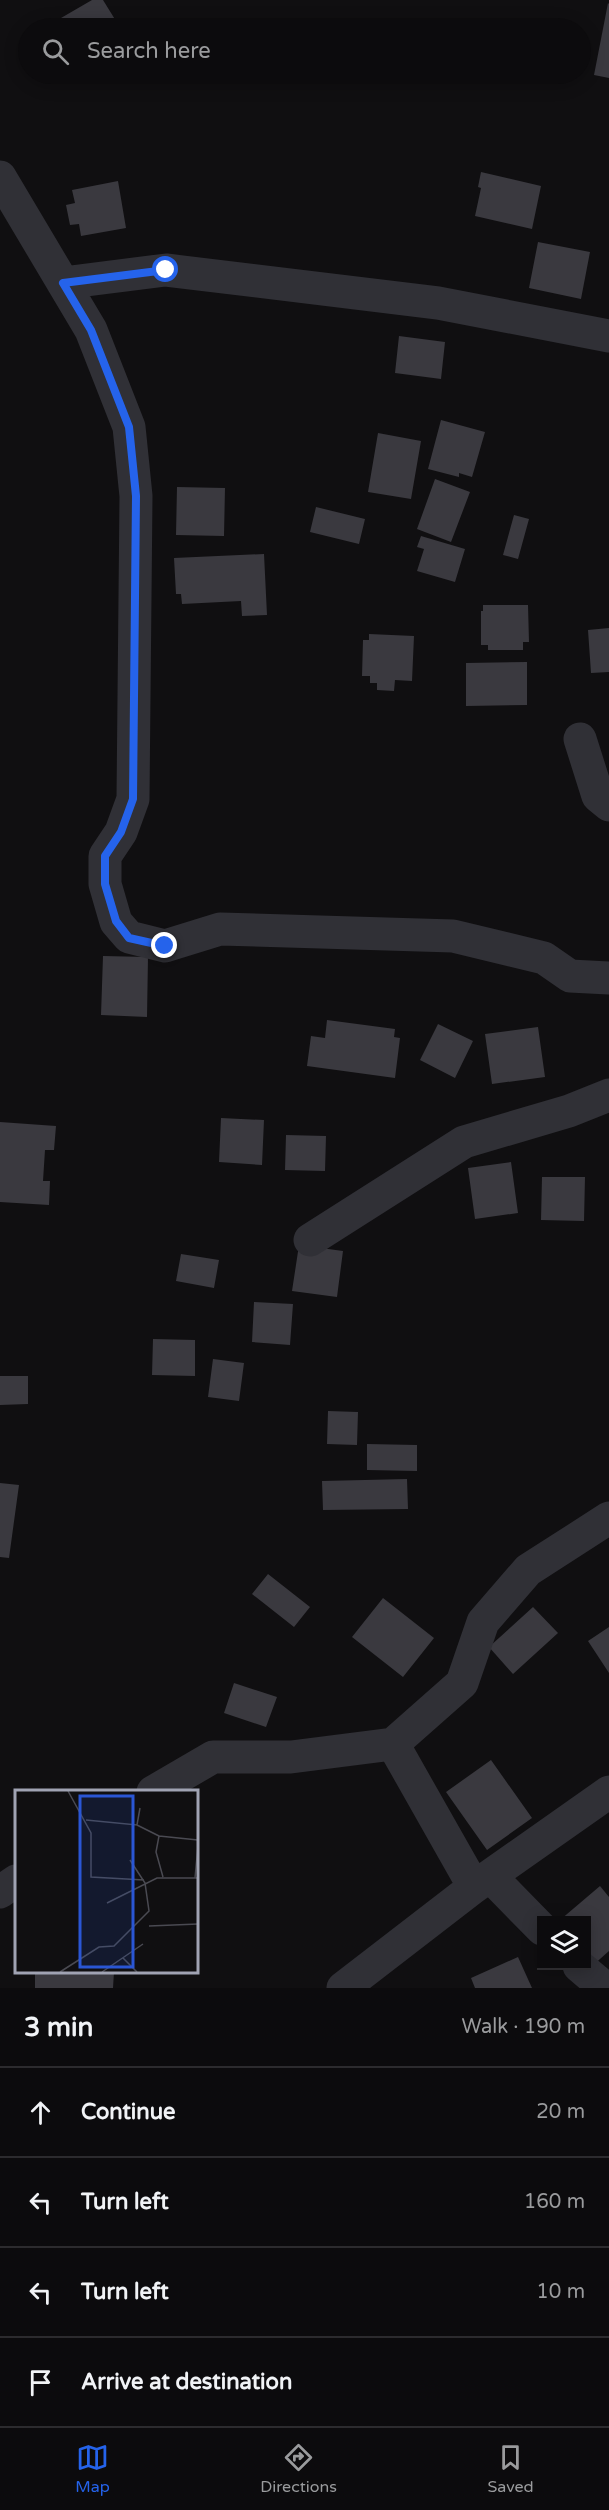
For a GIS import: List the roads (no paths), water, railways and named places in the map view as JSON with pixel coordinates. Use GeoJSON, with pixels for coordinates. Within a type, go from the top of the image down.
{"type":"FeatureCollection","features":[{"type":"Feature","properties":{"kind":"street"},"geometry":{"type":"LineString","coordinates":[[0,177],[91,330],[129,427],[133,452],[136,496],[133,799],[121,832],[105,856],[105,884],[116,921],[129,938],[165,946],[220,928],[453,936],[544,958],[570,976],[609,978]]}},
{"type":"Feature","properties":{"kind":"street"},"geometry":{"type":"LineString","coordinates":[[63,283],[166,270],[438,303],[609,336]]}},
{"type":"Feature","properties":{"kind":"street"},"geometry":{"type":"LineString","coordinates":[[580,739],[598,796],[609,805]]}},
{"type":"Feature","properties":{"kind":"street"},"geometry":{"type":"LineString","coordinates":[[310,1240],[464,1142],[569,1111],[609,1095]]}},
{"type":"Feature","properties":{"kind":"street"},"geometry":{"type":"LineString","coordinates":[[155,1790],[213,1757],[291,1757],[393,1744],[462,1683],[483,1622],[528,1570],[609,1518]]}},
{"type":"Feature","properties":{"kind":"street"},"geometry":{"type":"LineString","coordinates":[[393,1744],[482,1882],[537,1925]]}},
{"type":"Feature","properties":{"kind":"street"},"geometry":{"type":"LineString","coordinates":[[343,1988],[482,1882],[609,1792]]}},
{"type":"Feature","properties":{"kind":"street"},"geometry":{"type":"LineString","coordinates":[[0,1892],[15,1882]]}},
{"type":"Feature","properties":{"kind":"street"},"geometry":{"type":"LineString","coordinates":[[585,1970],[605,1988]]}}]}
